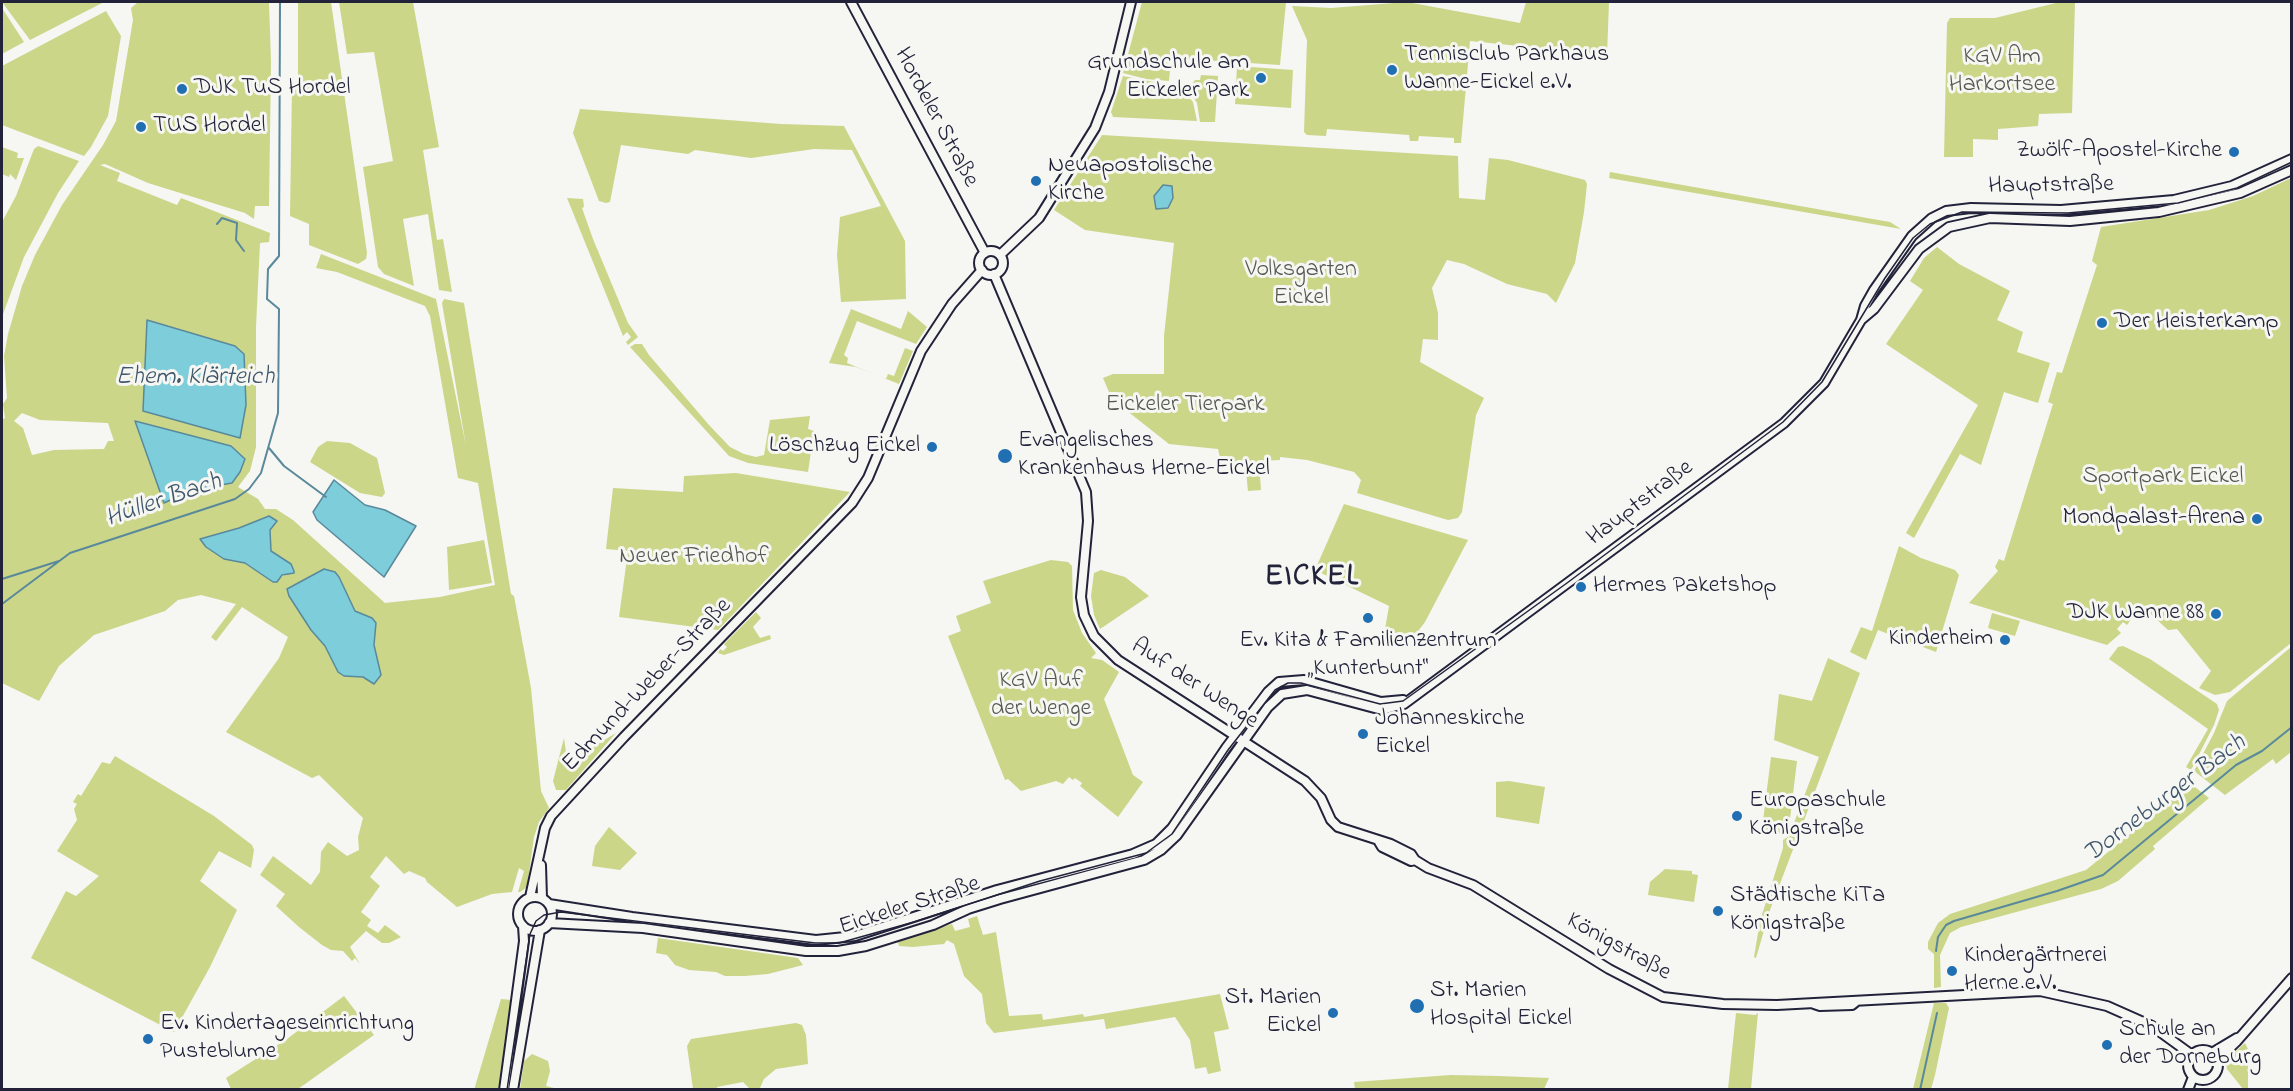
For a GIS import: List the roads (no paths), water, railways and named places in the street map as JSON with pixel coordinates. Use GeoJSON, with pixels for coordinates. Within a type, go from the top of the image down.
{"type":"FeatureCollection","features":[{"type":"Feature","properties":{"kind":"street","name":"Hordeler Straße"},"geometry":{"type":"LineString","coordinates":[[851,2],[985,253]]}},
{"type":"Feature","properties":{"kind":"street"},"geometry":{"type":"LineString","coordinates":[[1000,255],[1039,218],[1095,128],[1109,92],[1131,2]]}},
{"type":"Feature","properties":{"kind":"street","name":"Hauptstraße"},"geometry":{"type":"LineString","coordinates":[[1390,706],[1417,693],[1541,604],[1792,417],[1824,383],[1861,320],[1865,306],[1874,290],[1912,236],[1926,222],[1943,213],[1971,208],[2061,210],[2154,203],[2232,186],[2292,159]]}},
{"type":"Feature","properties":{"kind":"street","name":"Hauptstraße"},"geometry":{"type":"LineString","coordinates":[[1861,320],[1874,309],[1921,246],[1949,227],[1990,218],[2074,221],[2159,212],[2240,193],[2292,170]]}},
{"type":"Feature","properties":{"kind":"street"},"geometry":{"type":"LineString","coordinates":[[993,251],[1000,255],[1002,266],[994,274],[982,270],[979,261],[985,253],[993,251]]}},
{"type":"Feature","properties":{"kind":"street","name":"Edmund-Weber-Straße"},"geometry":{"type":"LineString","coordinates":[[540,860],[545,828],[560,804],[852,503],[868,478],[921,351],[951,304],[982,270]]}},
{"type":"Feature","properties":{"kind":"street","name":"Auf der Wenge"},"geometry":{"type":"LineString","coordinates":[[994,274],[1086,492],[1088,521],[1082,607],[1086,622],[1098,643],[1118,660],[1310,785],[1321,798],[1331,820]]}},
{"type":"Feature","properties":{"kind":"street"},"geometry":{"type":"LineString","coordinates":[[1165,842],[1235,736],[1268,692],[1280,682],[1304,680],[1390,706]]}},
{"type":"Feature","properties":{"kind":"street"},"geometry":{"type":"LineString","coordinates":[[1165,842],[1184,826],[1273,701],[1286,692],[1307,690],[1376,709],[1390,706]]}},
{"type":"Feature","properties":{"kind":"street","name":"Königstraße"},"geometry":{"type":"LineString","coordinates":[[1331,820],[1343,830],[1384,842],[1412,854],[1417,861],[1473,885],[1609,969],[1663,998],[1723,1004],[1814,1004],[1842,1000],[1857,1001],[1998,991],[2055,993],[2107,1006],[2152,1026],[2192,1055]]}},
{"type":"Feature","properties":{"kind":"street","name":"Eickeler Straße"},"geometry":{"type":"LineString","coordinates":[[549,904],[816,940],[835,940],[913,919],[997,890],[1133,854],[1165,842]]}},
{"type":"Feature","properties":{"kind":"street","name":"Eickeler Straße"},"geometry":{"type":"LineString","coordinates":[[549,923],[643,928],[806,951],[838,951],[866,946],[933,925],[964,910],[1000,899],[1144,860],[1165,842]]}},
{"type":"Feature","properties":{"kind":"street"},"geometry":{"type":"LineString","coordinates":[[504,1089],[524,941],[523,926],[518,918],[519,909],[530,897],[540,860]]}},
{"type":"Feature","properties":{"kind":"street"},"geometry":{"type":"LineString","coordinates":[[540,860],[542,898]]}},
{"type":"Feature","properties":{"kind":"street"},"geometry":{"type":"LineString","coordinates":[[523,926],[531,930],[540,930],[549,923],[552,912],[549,904],[542,898],[530,897]]}},
{"type":"Feature","properties":{"kind":"street"},"geometry":{"type":"LineString","coordinates":[[513,1089],[540,930]]}},
{"type":"Feature","properties":{"kind":"street"},"geometry":{"type":"LineString","coordinates":[[2214,1057],[2241,1036],[2292,978]]}},
{"type":"Feature","properties":{"kind":"street"},"geometry":{"type":"LineString","coordinates":[[2201,1050],[2214,1057],[2216,1072],[2210,1079],[2200,1080],[2193,1077],[2188,1066],[2192,1055],[2201,1050]]}},
{"type":"Feature","properties":{"kind":"street"},"geometry":{"type":"LineString","coordinates":[[2188,1089],[2193,1077]]}},
{"type":"Feature","properties":{"kind":"water"},"geometry":{"type":"Polygon","coordinates":[[[1163,185],[1172,186],[1173,198],[1168,208],[1156,209],[1154,196],[1163,185]]]}},
{"type":"Feature","properties":{"kind":"water","name":"Ehem. Klärteich"},"geometry":{"type":"Polygon","coordinates":[[[147,320],[235,346],[244,354],[246,405],[240,438],[143,411],[147,320]]]}},
{"type":"Feature","properties":{"kind":"water","name":"Ehem. Klärteich"},"geometry":{"type":"Polygon","coordinates":[[[135,421],[231,446],[245,459],[240,472],[232,483],[192,490],[164,503],[135,421]]]}},
{"type":"Feature","properties":{"kind":"water"},"geometry":{"type":"Polygon","coordinates":[[[334,480],[365,505],[385,510],[416,526],[384,577],[317,520],[313,512],[334,480]]]}},
{"type":"Feature","properties":{"kind":"water"},"geometry":{"type":"Polygon","coordinates":[[[269,516],[277,521],[270,530],[271,551],[291,564],[294,571],[294,573],[282,575],[277,582],[273,582],[245,563],[224,559],[206,547],[200,539],[239,528],[269,516]]]}},
{"type":"Feature","properties":{"kind":"water"},"geometry":{"type":"Polygon","coordinates":[[[324,569],[335,572],[339,577],[355,611],[372,618],[376,623],[374,645],[381,675],[374,684],[363,677],[344,676],[338,672],[325,646],[311,630],[289,596],[287,589],[324,569]]]}},
{"type":"Feature","properties":{"kind":"waterway","name":"Hüller Bach"},"geometry":{"type":"LineString","coordinates":[[2,604],[70,553],[235,499],[249,489],[261,473],[278,413],[279,309],[267,299],[268,269],[279,256],[280,2]]}},
{"type":"Feature","properties":{"kind":"waterway"},"geometry":{"type":"LineString","coordinates":[[217,224],[222,218],[237,223],[236,240],[244,251]]}},
{"type":"Feature","properties":{"kind":"waterway"},"geometry":{"type":"LineString","coordinates":[[269,448],[284,466],[326,497]]}},
{"type":"Feature","properties":{"kind":"waterway"},"geometry":{"type":"LineString","coordinates":[[2,579],[59,561]]}},
{"type":"Feature","properties":{"kind":"waterway","name":"Dorneburger Bach"},"geometry":{"type":"LineString","coordinates":[[1936,951],[1938,937],[1946,925],[1954,921],[2103,875],[2236,765],[2262,751],[2292,727]]}},
{"type":"Feature","properties":{"kind":"waterway","name":"Dorneburger Bach"},"geometry":{"type":"LineString","coordinates":[[1920,1090],[1937,1013]]}},
{"type":"Feature","properties":{"kind":"tram line"},"geometry":{"type":"LineString","coordinates":[[507,1090],[530,934],[536,921],[544,915],[561,912],[815,943],[839,943],[914,922],[1040,881],[1146,853],[1172,834],[1228,750],[1275,690],[1288,683],[1301,683],[1380,704],[1403,701],[1567,583],[1783,422],[1822,382],[1885,278],[1913,238],[1930,224],[1962,212],[2068,213],[2178,203],[2237,188],[2292,162]]}},
{"type":"Feature","properties":{"kind":"place","name":"Tennisclub Parkhaus Wanne-Eickel e.V."},"geometry":{"type":"Point","coordinates":[1392,70]}},
{"type":"Feature","properties":{"kind":"place","name":"Grundschule am Eickeler Park"},"geometry":{"type":"Point","coordinates":[1261,78]}},
{"type":"Feature","properties":{"kind":"place","name":"DJK TuS Hordel"},"geometry":{"type":"Point","coordinates":[182,89]}},
{"type":"Feature","properties":{"kind":"place","name":"TUS Hordel"},"geometry":{"type":"Point","coordinates":[141,127]}},
{"type":"Feature","properties":{"kind":"place","name":"Zwölf-Apostel-Kirche"},"geometry":{"type":"Point","coordinates":[2234,152]}},
{"type":"Feature","properties":{"kind":"place","name":"Neuapostolische Kirche"},"geometry":{"type":"Point","coordinates":[1036,181]}},
{"type":"Feature","properties":{"kind":"place","name":"Der Heisterkamp"},"geometry":{"type":"Point","coordinates":[2102,323]}},
{"type":"Feature","properties":{"kind":"place","name":"Löschzug Eickel"},"geometry":{"type":"Point","coordinates":[932,447]}},
{"type":"Feature","properties":{"kind":"place","name":"Evangelisches Krankenhaus Herne-Eickel"},"geometry":{"type":"Point","coordinates":[1005,456]}},
{"type":"Feature","properties":{"kind":"place","name":"Mondpalast-Arena"},"geometry":{"type":"Point","coordinates":[2257,519]}},
{"type":"Feature","properties":{"kind":"place","name":"Hermes Paketshop"},"geometry":{"type":"Point","coordinates":[1581,587]}},
{"type":"Feature","properties":{"kind":"place","name":"DJK Wanne 88"},"geometry":{"type":"Point","coordinates":[2216,614]}},
{"type":"Feature","properties":{"kind":"place","name":"Ev. Kita & Familienzentrum „Kunterbunt“"},"geometry":{"type":"Point","coordinates":[1368,618]}},
{"type":"Feature","properties":{"kind":"place","name":"Kinderheim"},"geometry":{"type":"Point","coordinates":[2005,640]}},
{"type":"Feature","properties":{"kind":"place","name":"Johanneskirche Eickel"},"geometry":{"type":"Point","coordinates":[1363,734]}},
{"type":"Feature","properties":{"kind":"place","name":"Europaschule Königstraße"},"geometry":{"type":"Point","coordinates":[1737,816]}},
{"type":"Feature","properties":{"kind":"place","name":"Städtische KiTa Königstraße"},"geometry":{"type":"Point","coordinates":[1718,911]}},
{"type":"Feature","properties":{"kind":"place","name":"Kindergärtnerei Herne e.V."},"geometry":{"type":"Point","coordinates":[1952,971]}},
{"type":"Feature","properties":{"kind":"place","name":"St. Marien Hospital Eickel"},"geometry":{"type":"Point","coordinates":[1417,1006]}},
{"type":"Feature","properties":{"kind":"place","name":"St. Marien Eickel"},"geometry":{"type":"Point","coordinates":[1333,1013]}},
{"type":"Feature","properties":{"kind":"place","name":"Ev. Kindertageseinrichtung Pusteblume"},"geometry":{"type":"Point","coordinates":[148,1039]}},
{"type":"Feature","properties":{"kind":"place","name":"Schule an der Dorneburg"},"geometry":{"type":"Point","coordinates":[2107,1045]}},
{"type":"Feature","properties":{"kind":"district","name":"EICKEL"},"geometry":{"type":"Point","coordinates":[1312,579]}},
{"type":"Feature","properties":{"kind":"park label","name":"KGV Am Harkortsee"},"geometry":{"type":"Point","coordinates":[2002,72]}},
{"type":"Feature","properties":{"kind":"park label","name":"Volksgarten Eickel"},"geometry":{"type":"Point","coordinates":[1301,285]}},
{"type":"Feature","properties":{"kind":"park label","name":"Eickeler Tierpark"},"geometry":{"type":"Point","coordinates":[1185,406]}},
{"type":"Feature","properties":{"kind":"park label","name":"Sportpark Eickel"},"geometry":{"type":"Point","coordinates":[2163,478]}},
{"type":"Feature","properties":{"kind":"park label","name":"Neuer Friedhof"},"geometry":{"type":"Point","coordinates":[694,558]}},
{"type":"Feature","properties":{"kind":"park label","name":"KGV Auf der Wenge"},"geometry":{"type":"Point","coordinates":[1041,696]}}]}
